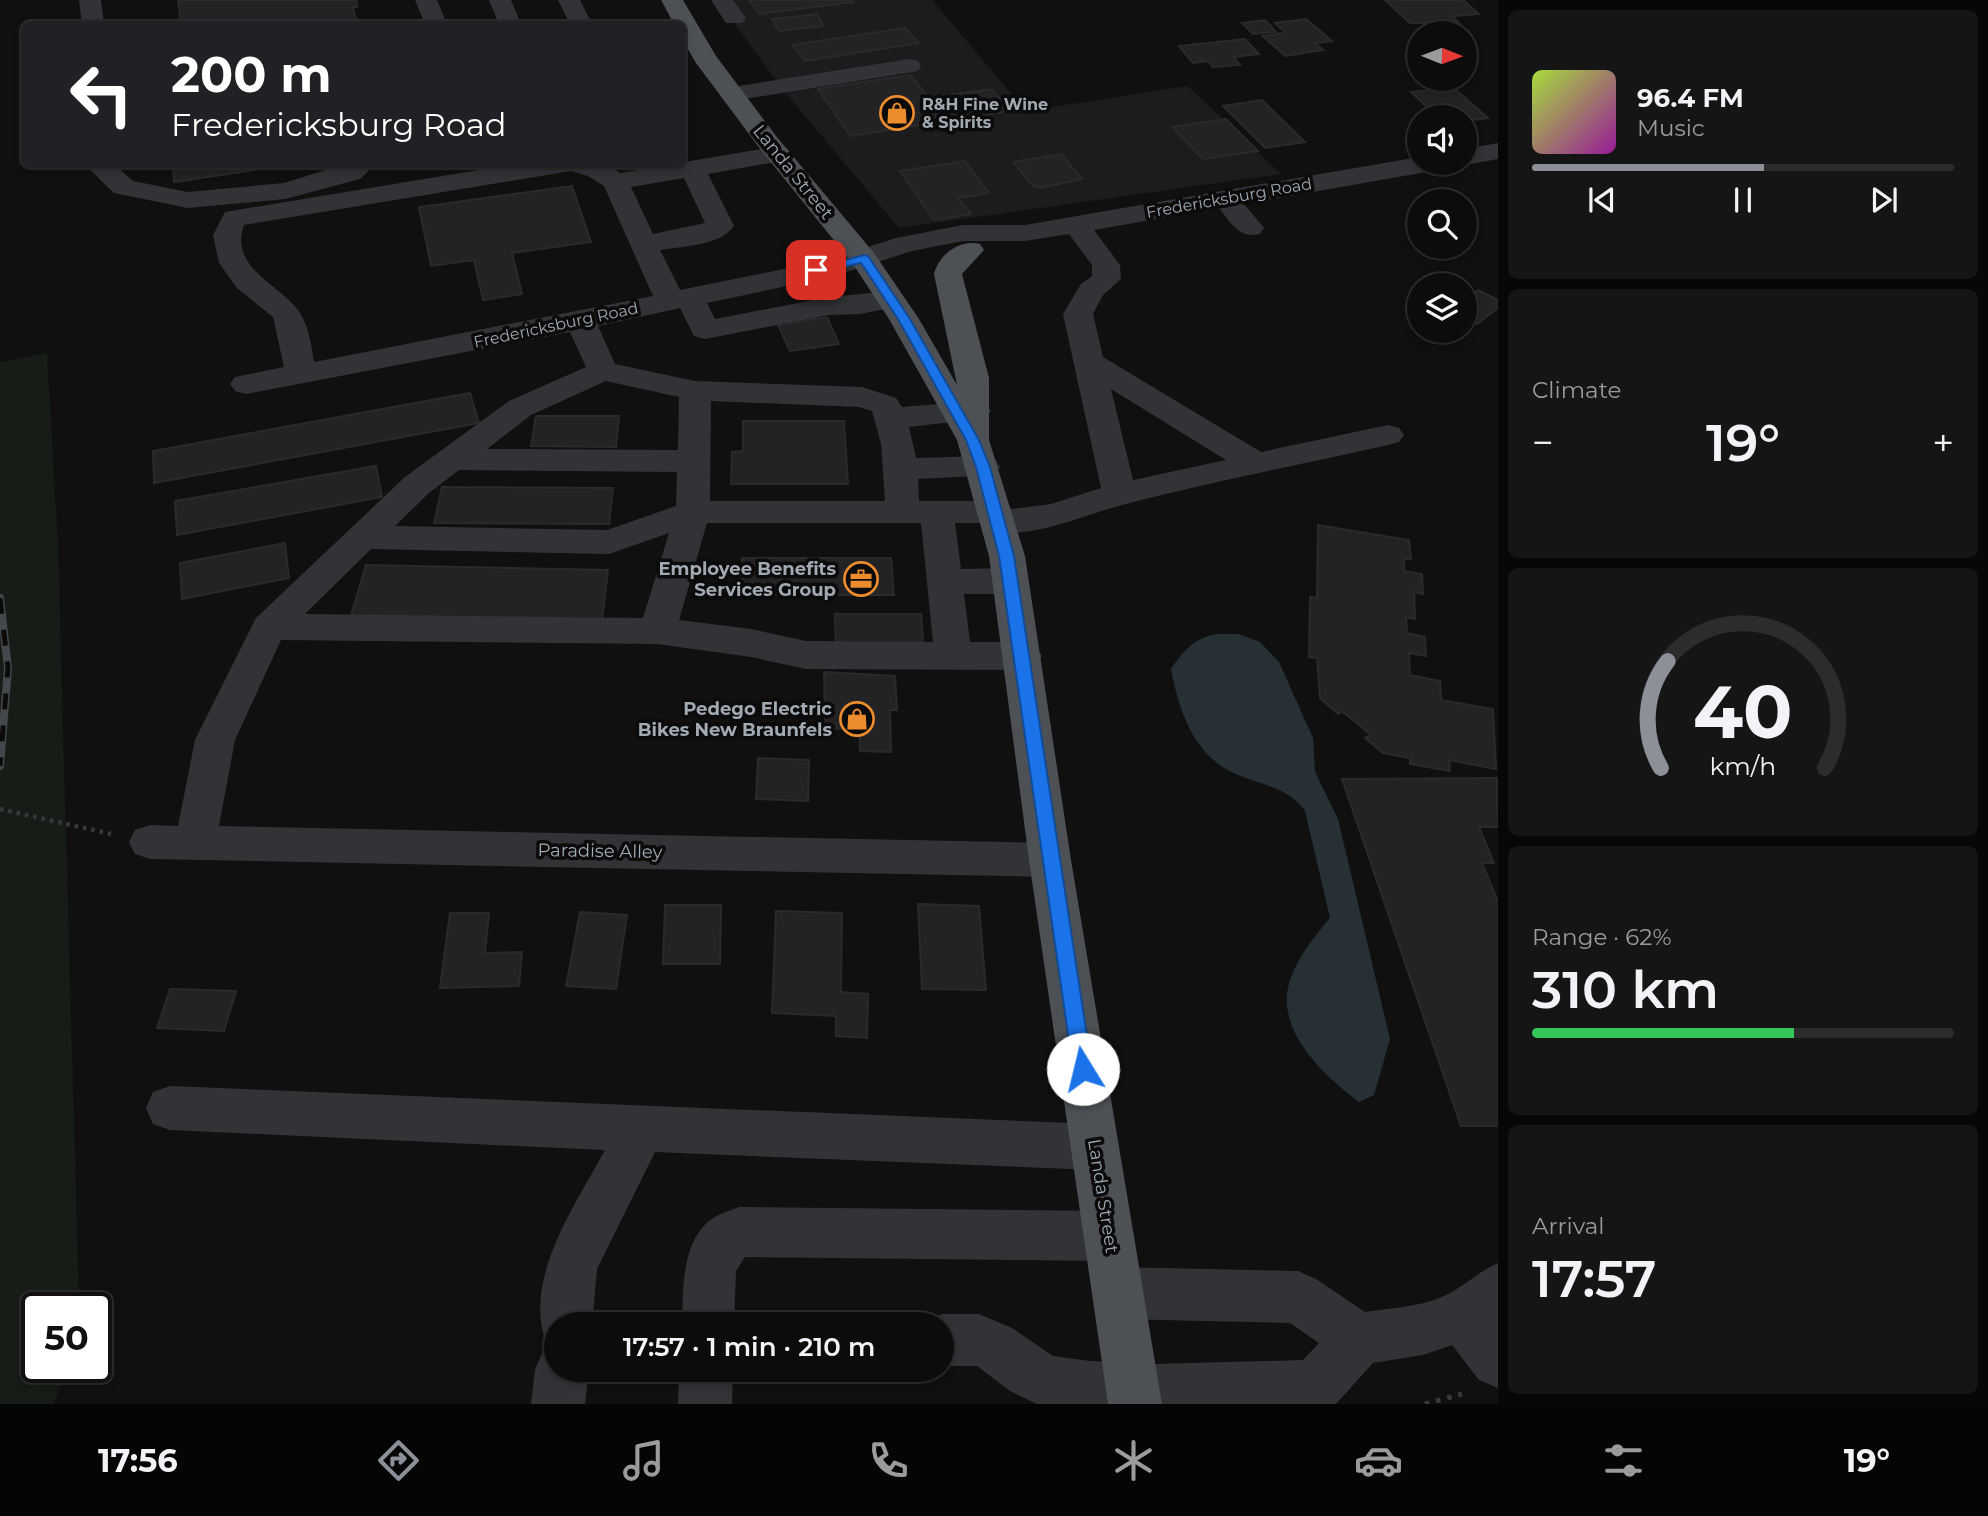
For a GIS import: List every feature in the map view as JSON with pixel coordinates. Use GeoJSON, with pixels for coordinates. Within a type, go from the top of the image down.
{"type":"FeatureCollection","features":[{"type":"Feature","properties":{"kind":"main road","name":"Landa Street"},"geometry":{"type":"LineString","coordinates":[[673,0],[681,21]]}},
{"type":"Feature","properties":{"kind":"main road","name":"Landa Street"},"geometry":{"type":"LineString","coordinates":[[691,49],[732,94],[864,259],[972,432],[997,517],[1023,656],[1050,860],[1134,1397]]}},
{"type":"Feature","properties":{"kind":"main road"},"geometry":{"type":"LineString","coordinates":[[970,250],[950,266],[948,274],[969,355],[972,432]]}},
{"type":"Feature","properties":{"kind":"street"},"geometry":{"type":"LineString","coordinates":[[90,0],[93,21]]}},
{"type":"Feature","properties":{"kind":"street"},"geometry":{"type":"LineString","coordinates":[[426,0],[435,21]]}},
{"type":"Feature","properties":{"kind":"street"},"geometry":{"type":"LineString","coordinates":[[500,0],[509,21]]}},
{"type":"Feature","properties":{"kind":"street"},"geometry":{"type":"LineString","coordinates":[[569,0],[580,21]]}},
{"type":"Feature","properties":{"kind":"street"},"geometry":{"type":"LineString","coordinates":[[732,94],[909,66]]}},
{"type":"Feature","properties":{"kind":"street"},"geometry":{"type":"LineString","coordinates":[[1477,155],[1498,152]]}},
{"type":"Feature","properties":{"kind":"street"},"geometry":{"type":"LineString","coordinates":[[615,182],[778,154]]}},
{"type":"Feature","properties":{"kind":"street","name":"Fredericksburg Road"},"geometry":{"type":"LineString","coordinates":[[864,259],[920,263],[1025,233],[1407,167]]}},
{"type":"Feature","properties":{"kind":"street"},"geometry":{"type":"LineString","coordinates":[[102,168],[124,187],[188,200],[285,191],[351,173],[358,168]]}},
{"type":"Feature","properties":{"kind":"street"},"geometry":{"type":"LineString","coordinates":[[300,374],[292,327],[285,313],[252,288],[236,270],[229,251],[228,226],[235,218],[250,213],[540,168]]}},
{"type":"Feature","properties":{"kind":"street"},"geometry":{"type":"LineString","coordinates":[[590,168],[615,182],[643,244],[679,299],[705,330],[829,306],[860,306],[891,300]]}},
{"type":"Feature","properties":{"kind":"street"},"geometry":{"type":"LineString","coordinates":[[643,244],[704,234],[720,226],[693,170]]}},
{"type":"Feature","properties":{"kind":"street"},"geometry":{"type":"LineString","coordinates":[[1225,198],[1250,228]]}},
{"type":"Feature","properties":{"kind":"street"},"geometry":{"type":"LineString","coordinates":[[1076,225],[1106,265],[1106,279],[1091,290],[1078,314],[1119,495]]}},
{"type":"Feature","properties":{"kind":"street","name":"Fredericksburg Road"},"geometry":{"type":"LineString","coordinates":[[246,384],[679,299],[864,259],[906,244],[963,233],[1025,233]]}},
{"type":"Feature","properties":{"kind":"street"},"geometry":{"type":"LineString","coordinates":[[580,320],[603,371]]}},
{"type":"Feature","properties":{"kind":"street"},"geometry":{"type":"LineString","coordinates":[[1089,362],[1257,464]]}},
{"type":"Feature","properties":{"kind":"street"},"geometry":{"type":"LineString","coordinates":[[195,843],[215,740],[269,626],[417,485],[520,408],[603,371],[695,391],[862,397],[885,405],[891,418],[901,470],[946,582],[953,657]]}},
{"type":"Feature","properties":{"kind":"street"},"geometry":{"type":"LineString","coordinates":[[657,631],[693,512],[695,391]]}},
{"type":"Feature","properties":{"kind":"street"},"geometry":{"type":"LineString","coordinates":[[891,418],[972,432]]}},
{"type":"Feature","properties":{"kind":"street"},"geometry":{"type":"LineString","coordinates":[[901,470],[972,432]]}},
{"type":"Feature","properties":{"kind":"street"},"geometry":{"type":"LineString","coordinates":[[361,537],[609,542],[693,512],[997,517],[1053,515],[1119,495],[1388,435]]}},
{"type":"Feature","properties":{"kind":"street"},"geometry":{"type":"LineString","coordinates":[[452,459],[695,461]]}},
{"type":"Feature","properties":{"kind":"street"},"geometry":{"type":"LineString","coordinates":[[946,582],[1010,581]]}},
{"type":"Feature","properties":{"kind":"street"},"geometry":{"type":"LineString","coordinates":[[269,626],[657,631],[751,643],[806,655],[1023,656]]}},
{"type":"Feature","properties":{"kind":"street","name":"Paradise Alley"},"geometry":{"type":"LineString","coordinates":[[150,842],[1050,860]]}},
{"type":"Feature","properties":{"kind":"street"},"geometry":{"type":"LineString","coordinates":[[170,1108],[1095,1147]]}},
{"type":"Feature","properties":{"kind":"street"},"geometry":{"type":"LineString","coordinates":[[567,1312],[572,1265],[642,1129]]}},
{"type":"Feature","properties":{"kind":"street"},"geometry":{"type":"LineString","coordinates":[[709,1312],[715,1253],[725,1237],[739,1232],[1109,1236]]}},
{"type":"Feature","properties":{"kind":"street"},"geometry":{"type":"LineString","coordinates":[[1118,1293],[1298,1297],[1359,1339]]}},
{"type":"Feature","properties":{"kind":"street"},"geometry":{"type":"LineString","coordinates":[[954,1340],[982,1340],[1009,1354],[1026,1371],[1054,1384],[1134,1397],[1315,1387],[1359,1339],[1423,1329],[1480,1303],[1484,1376]]}},
{"type":"Feature","properties":{"kind":"street"},"geometry":{"type":"LineString","coordinates":[[558,1404],[561,1382]]}},
{"type":"Feature","properties":{"kind":"street"},"geometry":{"type":"LineString","coordinates":[[705,1404],[706,1382]]}},
{"type":"Feature","properties":{"kind":"path"},"geometry":{"type":"LineString","coordinates":[[0,809],[150,842]]}},
{"type":"Feature","properties":{"kind":"path"},"geometry":{"type":"LineString","coordinates":[[1425,1404],[1484,1376]]}},
{"type":"Feature","properties":{"kind":"shaded area"},"geometry":{"type":"Polygon","coordinates":[[[717,0],[932,0],[1026,111],[1188,86],[1281,174],[899,228],[783,90],[717,0]]]}},
{"type":"Feature","properties":{"kind":"shaded area"},"geometry":{"type":"Polygon","coordinates":[[[47,353],[58,546],[79,1292],[21,1292],[21,1383],[62,1383],[53,1404],[0,1404],[0,362],[47,353]]]}},
{"type":"Feature","properties":{"kind":"shaded area"},"geometry":{"type":"Polygon","coordinates":[[[1217,634],[1239,634],[1260,642],[1279,662],[1313,738],[1315,772],[1338,819],[1390,1039],[1374,1095],[1359,1102],[1316,1064],[1294,1032],[1288,1014],[1287,996],[1294,969],[1330,918],[1305,811],[1299,803],[1283,792],[1238,775],[1211,757],[1191,732],[1179,701],[1171,669],[1190,646],[1202,638],[1217,634]]]}},
{"type":"Feature","properties":{"kind":"building"},"geometry":{"type":"Polygon","coordinates":[[[178,0],[356,0],[357,7],[353,7],[356,21],[181,21],[178,0]]]}},
{"type":"Feature","properties":{"kind":"building"},"geometry":{"type":"Polygon","coordinates":[[[749,0],[851,0],[853,2],[759,14],[749,0]]]}},
{"type":"Feature","properties":{"kind":"building"},"geometry":{"type":"Polygon","coordinates":[[[1385,0],[1463,0],[1479,14],[1452,16],[1457,21],[1408,21],[1385,0]]]}},
{"type":"Feature","properties":{"kind":"building"},"geometry":{"type":"Polygon","coordinates":[[[817,14],[824,26],[779,31],[772,19],[817,14]]]}},
{"type":"Feature","properties":{"kind":"building"},"geometry":{"type":"Polygon","coordinates":[[[1306,19],[1332,41],[1315,43],[1323,50],[1285,56],[1263,36],[1286,33],[1275,23],[1306,19]]]}},
{"type":"Feature","properties":{"kind":"building"},"geometry":{"type":"Polygon","coordinates":[[[1265,20],[1276,32],[1253,34],[1242,23],[1265,20]]]}},
{"type":"Feature","properties":{"kind":"building"},"geometry":{"type":"Polygon","coordinates":[[[905,28],[919,43],[805,61],[792,45],[905,28]]]}},
{"type":"Feature","properties":{"kind":"building"},"geometry":{"type":"Polygon","coordinates":[[[1245,39],[1259,54],[1233,57],[1240,65],[1213,67],[1208,61],[1193,63],[1179,46],[1245,39]]]}},
{"type":"Feature","properties":{"kind":"building"},"geometry":{"type":"Polygon","coordinates":[[[910,75],[929,98],[992,89],[1010,111],[850,136],[818,89],[910,75]]]}},
{"type":"Feature","properties":{"kind":"building"},"geometry":{"type":"Polygon","coordinates":[[[1457,91],[1473,105],[1425,105],[1411,92],[1457,91]]]}},
{"type":"Feature","properties":{"kind":"building"},"geometry":{"type":"Polygon","coordinates":[[[1262,100],[1305,142],[1265,148],[1223,106],[1262,100]]]}},
{"type":"Feature","properties":{"kind":"building"},"geometry":{"type":"Polygon","coordinates":[[[1477,108],[1488,118],[1477,119],[1477,108]]]}},
{"type":"Feature","properties":{"kind":"building"},"geometry":{"type":"Polygon","coordinates":[[[1226,119],[1258,151],[1203,159],[1172,127],[1226,119]]]}},
{"type":"Feature","properties":{"kind":"building"},"geometry":{"type":"Polygon","coordinates":[[[1061,154],[1082,179],[1040,188],[1033,186],[1013,162],[1061,154]]]}},
{"type":"Feature","properties":{"kind":"building"},"geometry":{"type":"Polygon","coordinates":[[[965,161],[989,193],[958,198],[971,214],[934,220],[900,171],[965,161]]]}},
{"type":"Feature","properties":{"kind":"building"},"geometry":{"type":"Polygon","coordinates":[[[173,168],[267,168],[174,182],[173,168]]]}},
{"type":"Feature","properties":{"kind":"building"},"geometry":{"type":"Polygon","coordinates":[[[572,186],[591,242],[512,253],[522,294],[483,300],[474,260],[431,266],[419,207],[572,186]]]}},
{"type":"Feature","properties":{"kind":"building"},"geometry":{"type":"Polygon","coordinates":[[[1477,291],[1498,300],[1498,308],[1477,324],[1477,291]]]}},
{"type":"Feature","properties":{"kind":"building"},"geometry":{"type":"Polygon","coordinates":[[[827,317],[839,344],[790,351],[778,325],[827,317]]]}},
{"type":"Feature","properties":{"kind":"building"},"geometry":{"type":"Polygon","coordinates":[[[470,393],[479,423],[154,483],[153,451],[470,393]]]}},
{"type":"Feature","properties":{"kind":"building"},"geometry":{"type":"Polygon","coordinates":[[[536,416],[619,416],[616,447],[531,446],[536,416]]]}},
{"type":"Feature","properties":{"kind":"building"},"geometry":{"type":"Polygon","coordinates":[[[743,421],[844,421],[848,484],[731,484],[732,452],[743,451],[743,421]]]}},
{"type":"Feature","properties":{"kind":"building"},"geometry":{"type":"Polygon","coordinates":[[[376,466],[382,497],[177,535],[175,501],[376,466]]]}},
{"type":"Feature","properties":{"kind":"building"},"geometry":{"type":"Polygon","coordinates":[[[442,487],[613,488],[609,524],[434,523],[442,487]]]}},
{"type":"Feature","properties":{"kind":"building"},"geometry":{"type":"Polygon","coordinates":[[[1318,525],[1409,540],[1411,559],[1404,559],[1404,571],[1422,574],[1423,594],[1414,592],[1415,619],[1406,617],[1407,633],[1425,637],[1426,656],[1409,653],[1410,675],[1440,681],[1441,700],[1493,709],[1496,769],[1449,760],[1450,771],[1410,764],[1410,758],[1383,753],[1365,738],[1371,735],[1342,711],[1338,714],[1320,698],[1317,658],[1309,657],[1310,597],[1317,598],[1318,525]]]}},
{"type":"Feature","properties":{"kind":"building"},"geometry":{"type":"Polygon","coordinates":[[[285,543],[289,578],[182,599],[180,563],[285,543]]]}},
{"type":"Feature","properties":{"kind":"building"},"geometry":{"type":"Polygon","coordinates":[[[742,558],[891,558],[894,595],[742,595],[742,558]]]}},
{"type":"Feature","properties":{"kind":"building"},"geometry":{"type":"Polygon","coordinates":[[[366,565],[608,570],[602,620],[351,615],[366,565]]]}},
{"type":"Feature","properties":{"kind":"building"},"geometry":{"type":"Polygon","coordinates":[[[835,614],[921,614],[924,650],[836,649],[835,614]]]}},
{"type":"Feature","properties":{"kind":"building","name":"Pedego Electric Bikes New Braunfels"},"geometry":{"type":"Polygon","coordinates":[[[824,672],[895,676],[897,710],[890,710],[891,752],[860,751],[859,729],[825,728],[824,672]]]}},
{"type":"Feature","properties":{"kind":"building"},"geometry":{"type":"Polygon","coordinates":[[[758,758],[809,760],[808,801],[756,799],[758,758]]]}},
{"type":"Feature","properties":{"kind":"building"},"geometry":{"type":"Polygon","coordinates":[[[1497,778],[1498,827],[1479,827],[1494,863],[1482,863],[1498,902],[1498,1126],[1461,1126],[1342,779],[1497,778]]]}},
{"type":"Feature","properties":{"kind":"building"},"geometry":{"type":"Polygon","coordinates":[[[918,904],[979,906],[986,990],[922,989],[918,904]]]}},
{"type":"Feature","properties":{"kind":"building"},"geometry":{"type":"Polygon","coordinates":[[[665,905],[721,905],[720,964],[663,964],[665,905]]]}},
{"type":"Feature","properties":{"kind":"building"},"geometry":{"type":"Polygon","coordinates":[[[776,911],[842,913],[841,992],[868,994],[867,1038],[836,1036],[836,1016],[772,1013],[776,911]]]}},
{"type":"Feature","properties":{"kind":"building"},"geometry":{"type":"Polygon","coordinates":[[[580,912],[627,915],[616,989],[566,986],[580,912]]]}},
{"type":"Feature","properties":{"kind":"building"},"geometry":{"type":"Polygon","coordinates":[[[450,913],[489,913],[485,953],[522,952],[519,986],[440,988],[450,913]]]}},
{"type":"Feature","properties":{"kind":"building"},"geometry":{"type":"Polygon","coordinates":[[[170,989],[236,991],[224,1031],[157,1028],[170,989]]]}},
{"type":"Feature","properties":{"kind":"railway"},"geometry":{"type":"LineString","coordinates":[[0,598],[8,668],[0,766]]}},
{"type":"Feature","properties":{"kind":"place","name":"R&H Fine Wine & Spirits"},"geometry":{"type":"Point","coordinates":[897,113]}},
{"type":"Feature","properties":{"kind":"place","name":"Employee Benefits Services Group"},"geometry":{"type":"Point","coordinates":[861,579]}},
{"type":"Feature","properties":{"kind":"place","name":"Pedego Electric Bikes New Braunfels"},"geometry":{"type":"Point","coordinates":[857,719]}},
{"type":"Feature","properties":{"kind":"route"},"geometry":{"type":"LineString","coordinates":[[816,270],[864,259],[904,319],[973,440],[983,467],[1007,556],[1083,1069]]}}]}
